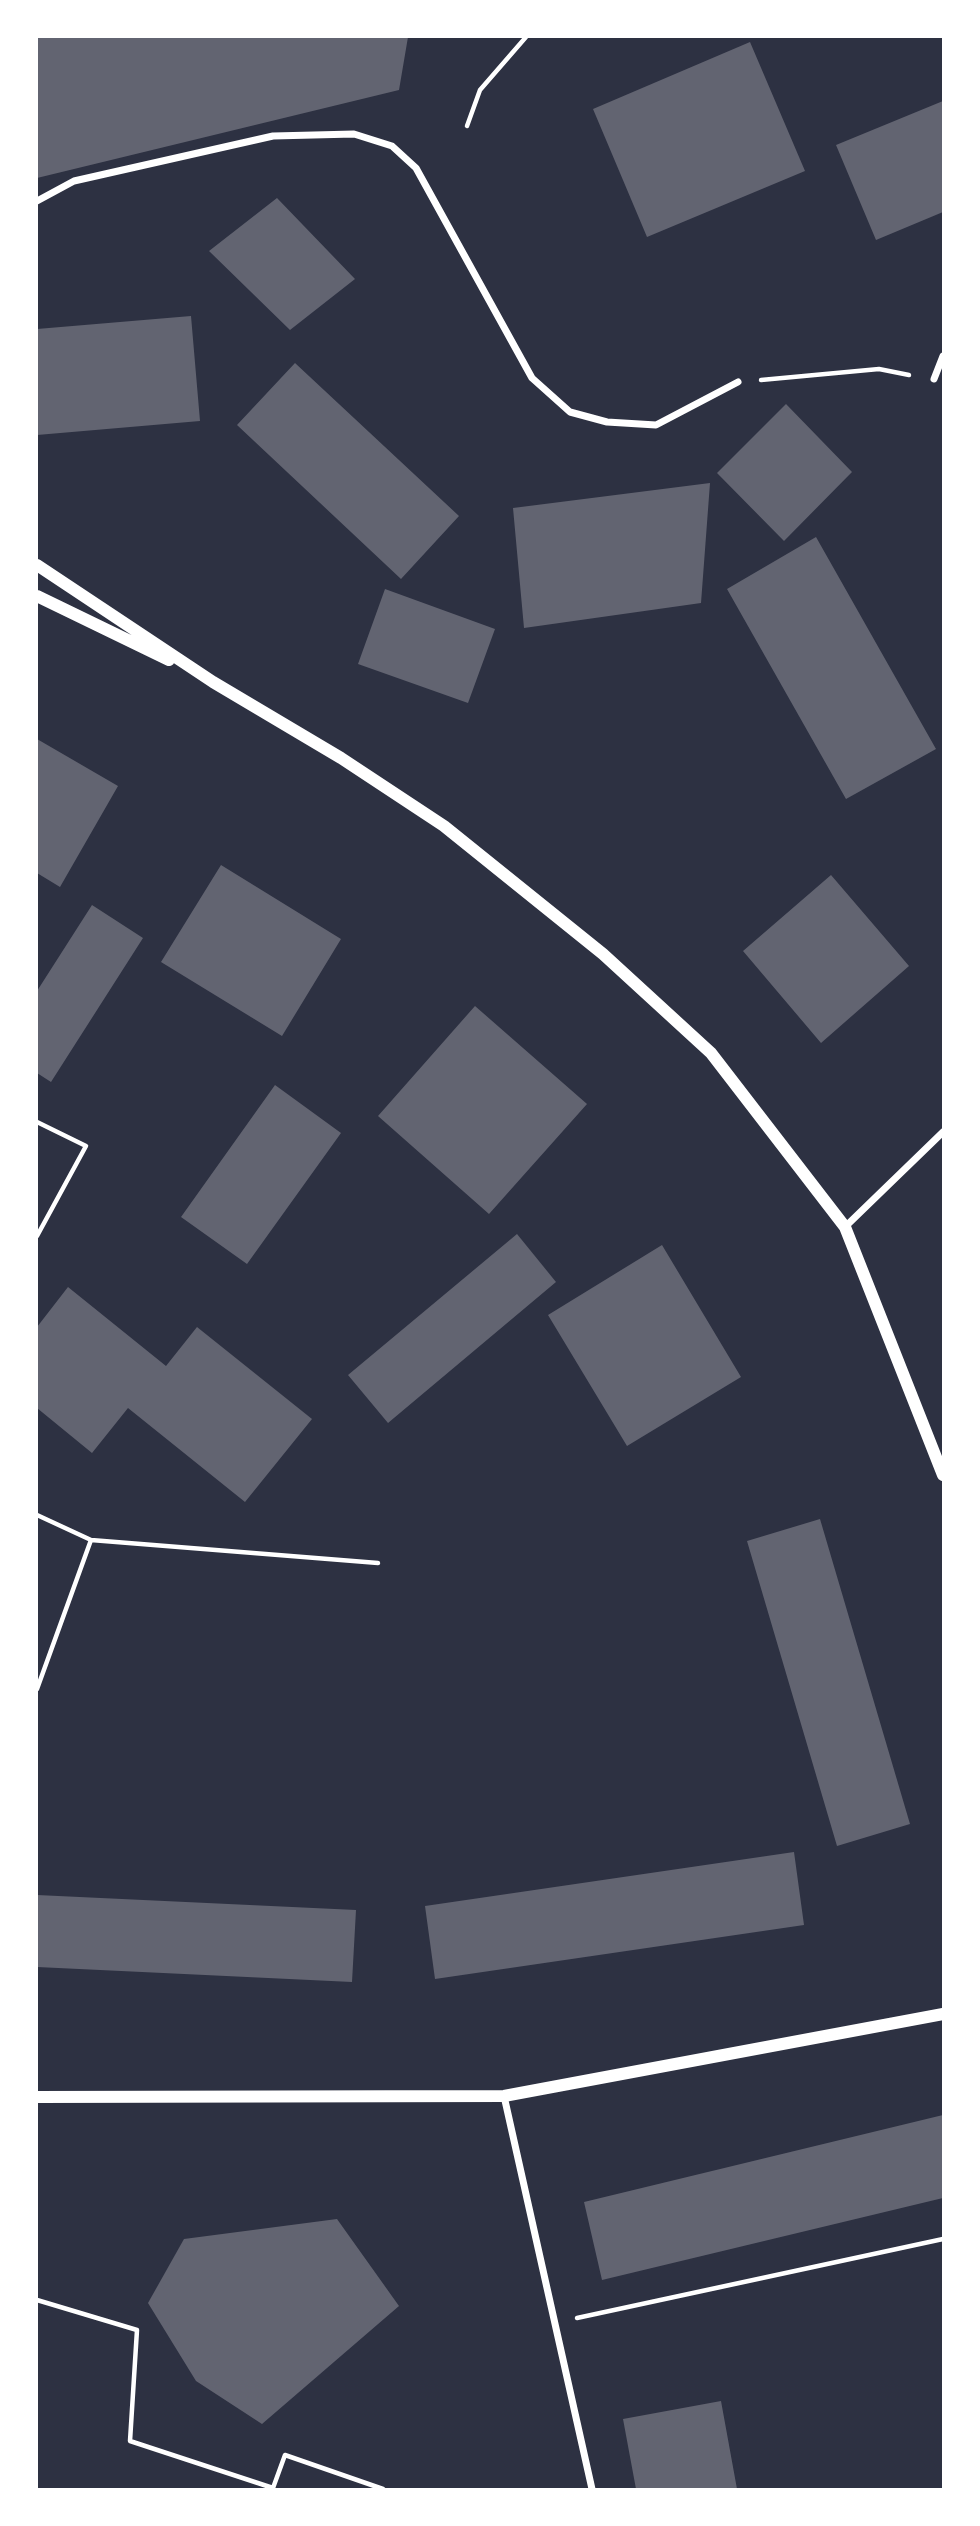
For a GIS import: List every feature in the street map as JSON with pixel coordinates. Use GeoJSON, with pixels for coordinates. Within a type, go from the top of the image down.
{"type":"FeatureCollection","features":[{"type":"Feature","properties":{"kind":"street"},"geometry":{"type":"LineString","coordinates":[[37,201],[74,181],[273,136],[354,134],[392,146],[416,169],[532,378],[570,412],[607,422],[656,425],[738,382]]}},
{"type":"Feature","properties":{"kind":"street"},"geometry":{"type":"LineString","coordinates":[[934,379],[943,356]]}},
{"type":"Feature","properties":{"kind":"street"},"geometry":{"type":"LineString","coordinates":[[37,565],[213,682],[341,758],[444,826],[603,954],[711,1053],[845,1227],[943,1475]]}},
{"type":"Feature","properties":{"kind":"street"},"geometry":{"type":"LineString","coordinates":[[37,596],[213,682]]}},
{"type":"Feature","properties":{"kind":"street"},"geometry":{"type":"LineString","coordinates":[[845,1227],[943,1132]]}},
{"type":"Feature","properties":{"kind":"street"},"geometry":{"type":"LineString","coordinates":[[37,2097],[504,2095],[943,2014]]}},
{"type":"Feature","properties":{"kind":"street"},"geometry":{"type":"LineString","coordinates":[[504,2095],[592,2489]]}},
{"type":"Feature","properties":{"kind":"path"},"geometry":{"type":"LineString","coordinates":[[467,126],[480,90],[526,37]]}},
{"type":"Feature","properties":{"kind":"path"},"geometry":{"type":"LineString","coordinates":[[738,382],[879,369],[934,379]]}},
{"type":"Feature","properties":{"kind":"path"},"geometry":{"type":"LineString","coordinates":[[37,1122],[86,1146],[37,1236]]}},
{"type":"Feature","properties":{"kind":"path"},"geometry":{"type":"LineString","coordinates":[[37,1515],[92,1540],[378,1563]]}},
{"type":"Feature","properties":{"kind":"path"},"geometry":{"type":"LineString","coordinates":[[37,1689],[92,1540]]}},
{"type":"Feature","properties":{"kind":"path"},"geometry":{"type":"LineString","coordinates":[[555,2323],[943,2239]]}},
{"type":"Feature","properties":{"kind":"path"},"geometry":{"type":"LineString","coordinates":[[37,2300],[137,2330],[130,2441],[273,2489],[285,2455],[383,2489]]}},
{"type":"Feature","properties":{"kind":"building"},"geometry":{"type":"Polygon","coordinates":[[[37,37],[408,37],[399,90],[37,178],[37,37]]]}},
{"type":"Feature","properties":{"kind":"building"},"geometry":{"type":"Polygon","coordinates":[[[750,42],[805,171],[647,237],[593,109],[750,42]]]}},
{"type":"Feature","properties":{"kind":"building"},"geometry":{"type":"Polygon","coordinates":[[[943,101],[943,212],[876,240],[836,145],[943,101]]]}},
{"type":"Feature","properties":{"kind":"building"},"geometry":{"type":"Polygon","coordinates":[[[277,198],[355,279],[290,330],[209,251],[277,198]]]}},
{"type":"Feature","properties":{"kind":"building"},"geometry":{"type":"Polygon","coordinates":[[[191,316],[200,421],[37,435],[37,329],[191,316]]]}},
{"type":"Feature","properties":{"kind":"building"},"geometry":{"type":"Polygon","coordinates":[[[295,363],[459,516],[401,579],[237,425],[295,363]]]}},
{"type":"Feature","properties":{"kind":"building"},"geometry":{"type":"Polygon","coordinates":[[[786,404],[852,472],[784,541],[717,473],[786,404]]]}},
{"type":"Feature","properties":{"kind":"building"},"geometry":{"type":"Polygon","coordinates":[[[710,483],[701,603],[524,628],[513,508],[710,483]]]}},
{"type":"Feature","properties":{"kind":"building"},"geometry":{"type":"Polygon","coordinates":[[[816,537],[936,749],[846,799],[727,589],[816,537]]]}},
{"type":"Feature","properties":{"kind":"building"},"geometry":{"type":"Polygon","coordinates":[[[385,589],[495,629],[468,703],[358,664],[385,589]]]}},
{"type":"Feature","properties":{"kind":"building"},"geometry":{"type":"Polygon","coordinates":[[[37,739],[118,786],[60,887],[37,873],[37,739]]]}},
{"type":"Feature","properties":{"kind":"building"},"geometry":{"type":"Polygon","coordinates":[[[221,865],[341,939],[282,1036],[161,962],[221,865]]]}},
{"type":"Feature","properties":{"kind":"building"},"geometry":{"type":"Polygon","coordinates":[[[831,875],[909,966],[821,1043],[743,951],[831,875]]]}},
{"type":"Feature","properties":{"kind":"building"},"geometry":{"type":"Polygon","coordinates":[[[92,905],[143,938],[51,1082],[37,1073],[37,991],[92,905]]]}},
{"type":"Feature","properties":{"kind":"building"},"geometry":{"type":"Polygon","coordinates":[[[475,1006],[587,1104],[489,1214],[378,1116],[475,1006]]]}},
{"type":"Feature","properties":{"kind":"building"},"geometry":{"type":"Polygon","coordinates":[[[275,1085],[341,1133],[247,1264],[181,1217],[275,1085]]]}},
{"type":"Feature","properties":{"kind":"building"},"geometry":{"type":"Polygon","coordinates":[[[517,1234],[556,1282],[388,1423],[348,1375],[517,1234]]]}},
{"type":"Feature","properties":{"kind":"building"},"geometry":{"type":"Polygon","coordinates":[[[662,1245],[741,1377],[627,1446],[548,1315],[662,1245]]]}},
{"type":"Feature","properties":{"kind":"building"},"geometry":{"type":"Polygon","coordinates":[[[68,1287],[166,1366],[197,1327],[312,1419],[245,1502],[128,1408],[92,1453],[37,1408],[37,1327],[68,1287]]]}},
{"type":"Feature","properties":{"kind":"building"},"geometry":{"type":"Polygon","coordinates":[[[820,1519],[910,1824],[837,1846],[747,1541],[820,1519]]]}},
{"type":"Feature","properties":{"kind":"building"},"geometry":{"type":"Polygon","coordinates":[[[794,1852],[804,1925],[435,1979],[425,1906],[794,1852]]]}},
{"type":"Feature","properties":{"kind":"building"},"geometry":{"type":"Polygon","coordinates":[[[37,1895],[356,1910],[352,1982],[37,1967],[37,1895]]]}},
{"type":"Feature","properties":{"kind":"building"},"geometry":{"type":"Polygon","coordinates":[[[943,2115],[943,2198],[602,2280],[584,2202],[943,2115]]]}},
{"type":"Feature","properties":{"kind":"building"},"geometry":{"type":"Polygon","coordinates":[[[337,2219],[399,2306],[262,2424],[196,2381],[148,2303],[184,2239],[337,2219]]]}},
{"type":"Feature","properties":{"kind":"building"},"geometry":{"type":"Polygon","coordinates":[[[721,2401],[737,2489],[636,2489],[623,2419],[721,2401]]]}}]}
